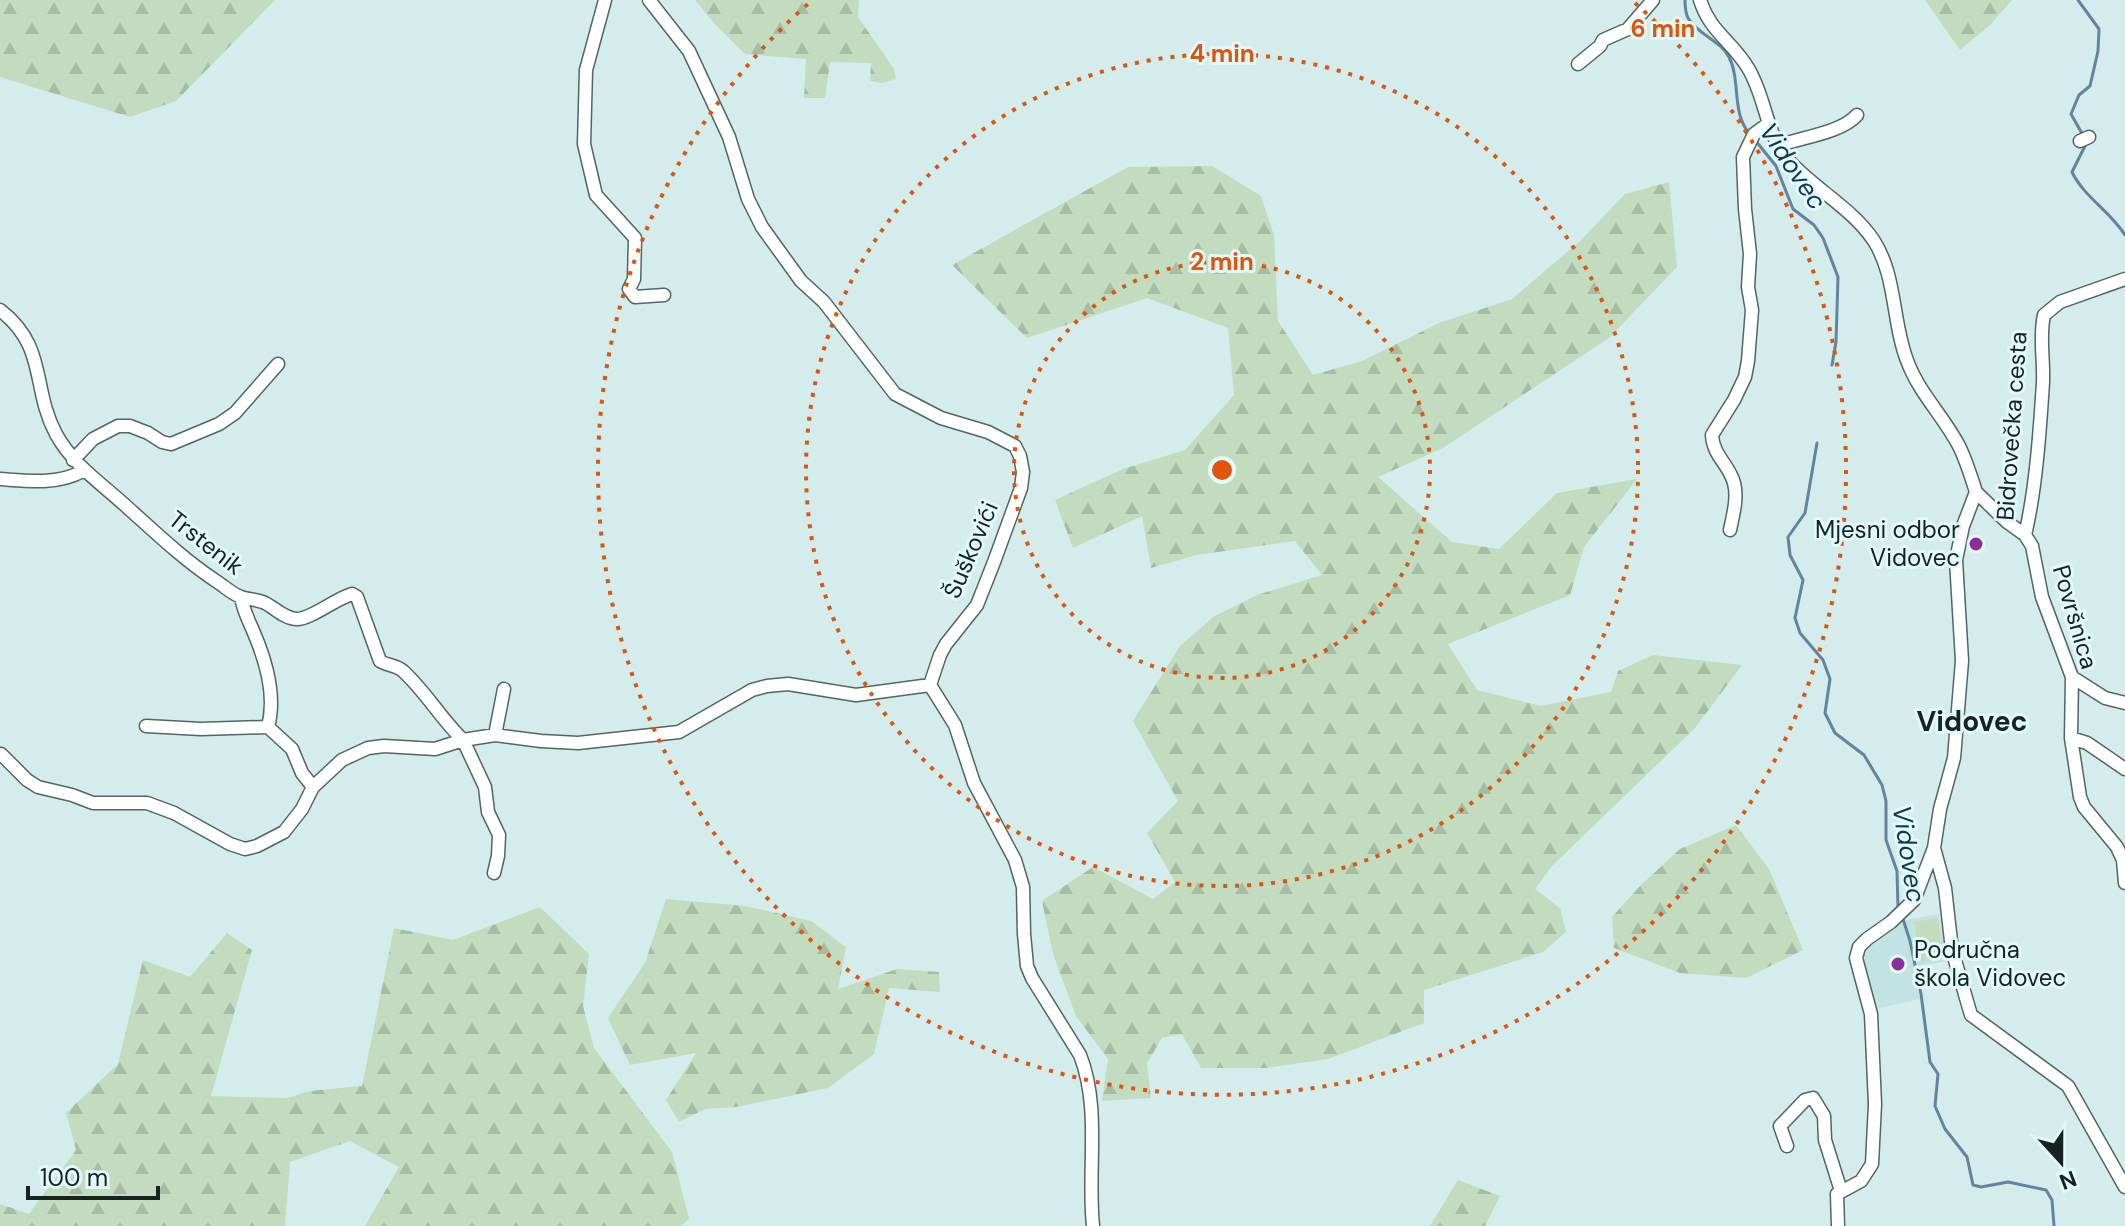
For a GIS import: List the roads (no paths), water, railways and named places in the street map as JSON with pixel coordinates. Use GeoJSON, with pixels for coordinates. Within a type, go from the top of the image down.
{"type":"FeatureCollection","features":[{"type":"Feature","properties":{"kind":"street"},"geometry":{"type":"LineString","coordinates":[[605,0],[586,70],[584,144],[596,195],[635,238],[634,279],[629,289],[635,297],[664,295]]}},
{"type":"Feature","properties":{"kind":"street","name":"Šuškovići"},"geometry":{"type":"LineString","coordinates":[[649,0],[689,51],[729,137],[748,199],[762,227],[801,281],[824,302],[895,394],[941,418],[988,432],[1015,446],[1020,456],[1023,472],[1021,488],[994,562],[977,605],[946,644],[930,685]]}},
{"type":"Feature","properties":{"kind":"street"},"geometry":{"type":"LineString","coordinates":[[1578,64],[1603,40],[1628,29],[1653,0]]}},
{"type":"Feature","properties":{"kind":"street"},"geometry":{"type":"LineString","coordinates":[[1700,0],[1706,18],[1738,52],[1750,70],[1778,146],[1788,161],[1857,222],[1883,256],[1908,364],[1923,394],[1958,444],[1976,492],[2025,535]]}},
{"type":"Feature","properties":{"kind":"street"},"geometry":{"type":"LineString","coordinates":[[1778,146],[1839,128],[1857,115]]}},
{"type":"Feature","properties":{"kind":"street"},"geometry":{"type":"LineString","coordinates":[[1730,530],[1735,484],[1714,451],[1712,435],[1734,400],[1745,377],[1748,361],[1752,310],[1748,287],[1750,254],[1743,157],[1752,136],[1769,123]]}},
{"type":"Feature","properties":{"kind":"street","name":"Bidrovečka cesta"},"geometry":{"type":"LineString","coordinates":[[2025,535],[2036,462],[2043,378],[2040,334],[2044,315],[2060,302],[2125,279]]}},
{"type":"Feature","properties":{"kind":"street","name":"Trstenik"},"geometry":{"type":"LineString","coordinates":[[0,310],[27,337],[37,365],[41,399],[48,419],[73,460],[188,562],[241,597],[262,601],[290,618],[309,616],[342,597],[352,594],[357,597],[380,661],[405,672],[447,725],[463,740],[485,787],[488,812],[499,835],[494,873]]}},
{"type":"Feature","properties":{"kind":"street"},"geometry":{"type":"LineString","coordinates":[[73,460],[93,439],[118,426],[130,426],[171,444],[219,424],[235,413],[278,364]]}},
{"type":"Feature","properties":{"kind":"street"},"geometry":{"type":"LineString","coordinates":[[0,479],[35,482],[59,480],[83,471]]}},
{"type":"Feature","properties":{"kind":"street"},"geometry":{"type":"LineString","coordinates":[[1838,1226],[1837,1194],[1861,1181],[1872,1164],[1875,1104],[1871,1014],[1856,958],[1859,947],[1867,939],[1901,914],[1914,900],[1934,848],[1940,809],[1954,758],[1960,708],[1962,661],[1956,560],[1963,526],[1976,492]]}},
{"type":"Feature","properties":{"kind":"street","name":"Površnica"},"geometry":{"type":"LineString","coordinates":[[2025,535],[2034,553],[2042,597],[2072,677],[2071,738],[2080,797],[2124,861]]}},
{"type":"Feature","properties":{"kind":"street"},"geometry":{"type":"LineString","coordinates":[[241,597],[268,678],[271,704],[268,727]]}},
{"type":"Feature","properties":{"kind":"street"},"geometry":{"type":"LineString","coordinates":[[2072,677],[2105,698],[2125,703]]}},
{"type":"Feature","properties":{"kind":"street"},"geometry":{"type":"LineString","coordinates":[[1,754],[27,780],[46,791],[72,795],[93,803],[147,803],[174,813],[245,849],[284,832],[302,809],[313,787],[342,760],[368,748],[435,749],[463,740],[495,735],[578,743],[679,732],[752,690],[767,686],[788,684],[856,695],[930,685],[955,725],[974,783],[1015,860],[1023,887],[1027,966],[1080,1055],[1085,1069],[1092,1125],[1090,1172],[1093,1226]]}},
{"type":"Feature","properties":{"kind":"street"},"geometry":{"type":"LineString","coordinates":[[495,735],[504,689]]}},
{"type":"Feature","properties":{"kind":"street"},"geometry":{"type":"LineString","coordinates":[[146,726],[190,729],[268,727],[292,749],[302,773],[313,787]]}},
{"type":"Feature","properties":{"kind":"street"},"geometry":{"type":"LineString","coordinates":[[2071,738],[2087,743],[2125,769]]}},
{"type":"Feature","properties":{"kind":"street"},"geometry":{"type":"LineString","coordinates":[[1934,848],[1945,888],[1952,950],[1971,1015],[2068,1086],[2125,1187]]}},
{"type":"Feature","properties":{"kind":"street"},"geometry":{"type":"LineString","coordinates":[[2124,861],[2125,883]]}},
{"type":"Feature","properties":{"kind":"street"},"geometry":{"type":"LineString","coordinates":[[1787,1146],[1780,1126],[1805,1100],[1813,1098],[1824,1116],[1825,1140],[1841,1191]]}},
{"type":"Feature","properties":{"kind":"waterway","name":"Vidovec"},"geometry":{"type":"LineString","coordinates":[[1685,0],[1687,16],[1692,24],[1729,57],[1735,76],[1740,117],[1750,134]]}},
{"type":"Feature","properties":{"kind":"waterway"},"geometry":{"type":"LineString","coordinates":[[2078,0],[2099,29],[2098,51],[2090,86],[2079,95],[2071,114],[2084,137]]}},
{"type":"Feature","properties":{"kind":"waterway","name":"Vidovec"},"geometry":{"type":"LineString","coordinates":[[1755,140],[1776,166],[1793,209],[1814,225],[1823,238],[1838,277],[1836,342],[1832,365]]}},
{"type":"Feature","properties":{"kind":"waterway"},"geometry":{"type":"LineString","coordinates":[[2086,144],[2072,172],[2083,189],[2125,235]]}},
{"type":"Feature","properties":{"kind":"waterway","name":"Vidovec"},"geometry":{"type":"LineString","coordinates":[[1817,443],[1805,513],[1788,537],[1790,555],[1803,580],[1795,618],[1800,633],[1823,660],[1830,679],[1825,713],[1835,733],[1864,755],[1882,785],[1886,801],[1886,840],[1897,871],[1898,908]]}},
{"type":"Feature","properties":{"kind":"waterway","name":"Vidovec"},"geometry":{"type":"LineString","coordinates":[[1903,919],[1921,994],[1930,1062],[1938,1074],[1935,1106],[1945,1129],[1967,1157],[1973,1185],[1981,1187],[2008,1182],[2046,1190],[2052,1200],[2054,1226]]}},
{"type":"Feature","properties":{"kind":"place","name":"Mjesni odbor Vidovec"},"geometry":{"type":"Point","coordinates":[1976,544]}},
{"type":"Feature","properties":{"kind":"place","name":"Područna škola Vidovec"},"geometry":{"type":"Point","coordinates":[1898,964]}},
{"type":"Feature","properties":{"kind":"district","name":"Vidovec"},"geometry":{"type":"Point","coordinates":[1972,721]}}]}
